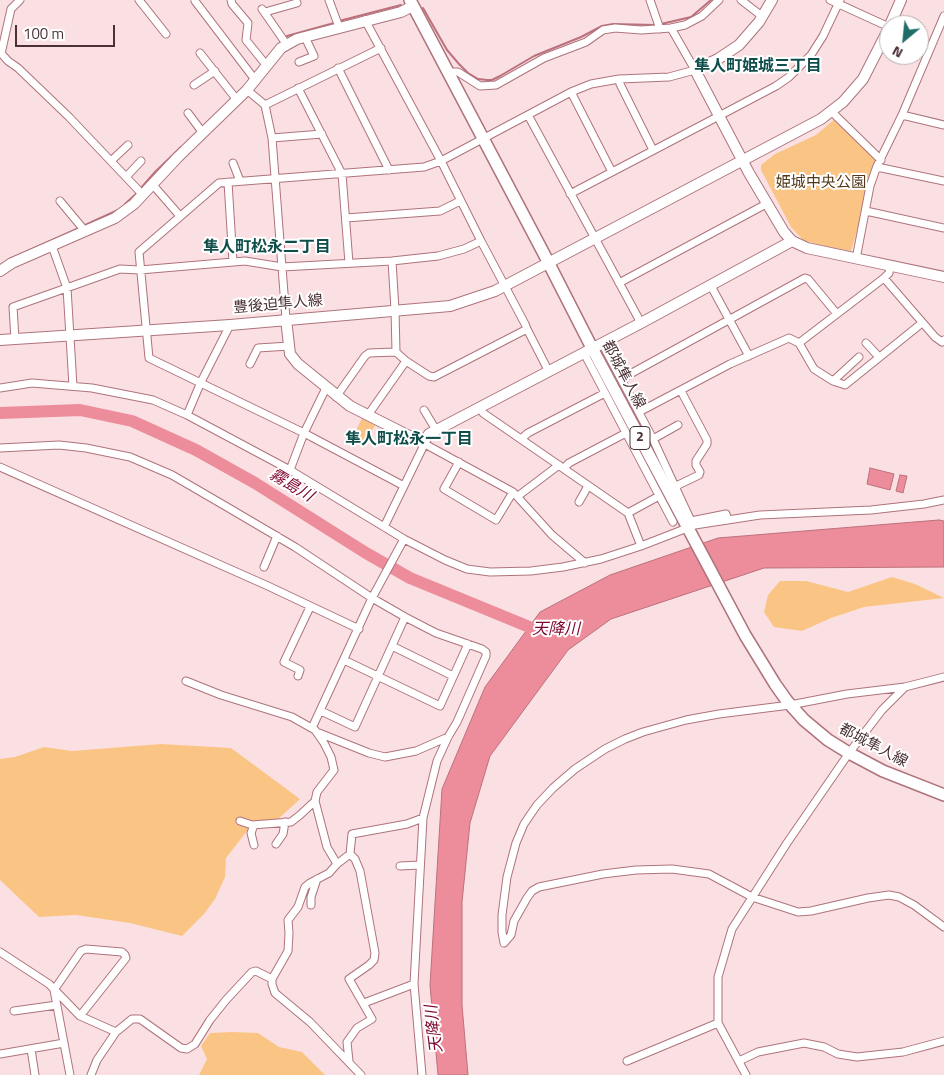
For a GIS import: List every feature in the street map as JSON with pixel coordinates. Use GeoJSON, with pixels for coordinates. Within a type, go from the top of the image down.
{"type":"FeatureCollection","features":[{"type":"Feature","properties":{"kind":"main road","name":"都城隼人線"},"geometry":{"type":"LineString","coordinates":[[415,2],[448,72],[754,652],[789,703],[815,730],[848,753],[883,771],[944,795]]}},
{"type":"Feature","properties":{"kind":"street"},"geometry":{"type":"LineString","coordinates":[[20,0],[11,9],[0,53],[69,117],[140,192]]}},
{"type":"Feature","properties":{"kind":"street"},"geometry":{"type":"LineString","coordinates":[[139,0],[166,34]]}},
{"type":"Feature","properties":{"kind":"street"},"geometry":{"type":"LineString","coordinates":[[231,0],[232,4],[248,23],[246,40],[265,64]]}},
{"type":"Feature","properties":{"kind":"street"},"geometry":{"type":"LineString","coordinates":[[329,0],[338,24]]}},
{"type":"Feature","properties":{"kind":"street"},"geometry":{"type":"LineString","coordinates":[[650,0],[659,26]]}},
{"type":"Feature","properties":{"kind":"street"},"geometry":{"type":"LineString","coordinates":[[448,72],[458,72],[480,86],[488,87],[504,82],[544,58],[586,42],[603,30],[659,26],[671,28],[695,21],[719,0]]}},
{"type":"Feature","properties":{"kind":"street"},"geometry":{"type":"LineString","coordinates":[[741,0],[763,17]]}},
{"type":"Feature","properties":{"kind":"street"},"geometry":{"type":"LineString","coordinates":[[404,486],[304,433],[149,358],[139,252],[219,183],[424,167],[441,161],[571,92],[591,84],[619,79],[669,76],[695,70],[718,59],[739,44],[763,17],[772,0]]}},
{"type":"Feature","properties":{"kind":"street"},"geometry":{"type":"LineString","coordinates":[[830,0],[839,2],[879,22]]}},
{"type":"Feature","properties":{"kind":"street","name":"豊後迫隼人線"},"geometry":{"type":"LineString","coordinates":[[894,15],[901,0]]}},
{"type":"Feature","properties":{"kind":"street"},"geometry":{"type":"LineString","coordinates":[[195,1],[254,79]]}},
{"type":"Feature","properties":{"kind":"street"},"geometry":{"type":"LineString","coordinates":[[0,271],[12,263],[52,246],[83,228],[115,218],[134,204],[140,192],[153,185],[201,130],[235,97],[248,90],[265,64],[285,42],[338,24],[401,12],[415,2]]}},
{"type":"Feature","properties":{"kind":"street"},"geometry":{"type":"LineString","coordinates":[[570,194],[776,86],[802,65],[811,55],[823,36],[839,2]]}},
{"type":"Feature","properties":{"kind":"street"},"geometry":{"type":"LineString","coordinates":[[285,42],[263,10],[297,3]]}},
{"type":"Feature","properties":{"kind":"street"},"geometry":{"type":"LineString","coordinates":[[856,258],[870,186],[944,16]]}},
{"type":"Feature","properties":{"kind":"street"},"geometry":{"type":"LineString","coordinates":[[365,20],[441,161],[460,202],[548,370]]}},
{"type":"Feature","properties":{"kind":"street"},"geometry":{"type":"LineString","coordinates":[[671,28],[743,161],[784,232],[792,241],[807,248],[944,277]]}},
{"type":"Feature","properties":{"kind":"street"},"geometry":{"type":"LineString","coordinates":[[299,62],[317,56],[306,36]]}},
{"type":"Feature","properties":{"kind":"street","name":"豊後迫隼人線"},"geometry":{"type":"LineString","coordinates":[[0,340],[146,331],[450,306],[495,291],[821,119],[832,112],[853,92],[863,79],[879,47]]}},
{"type":"Feature","properties":{"kind":"street"},"geometry":{"type":"LineString","coordinates":[[265,105],[381,48]]}},
{"type":"Feature","properties":{"kind":"street"},"geometry":{"type":"LineString","coordinates":[[200,53],[235,97]]}},
{"type":"Feature","properties":{"kind":"street"},"geometry":{"type":"LineString","coordinates":[[338,68],[389,170]]}},
{"type":"Feature","properties":{"kind":"street"},"geometry":{"type":"LineString","coordinates":[[194,85],[215,71]]}},
{"type":"Feature","properties":{"kind":"street"},"geometry":{"type":"LineString","coordinates":[[619,79],[653,150]]}},
{"type":"Feature","properties":{"kind":"street"},"geometry":{"type":"LineString","coordinates":[[298,88],[342,174],[349,263]]}},
{"type":"Feature","properties":{"kind":"street"},"geometry":{"type":"LineString","coordinates":[[248,90],[265,105],[272,138],[290,354],[298,364],[350,406],[459,462],[515,494],[552,535],[586,562]]}},
{"type":"Feature","properties":{"kind":"street"},"geometry":{"type":"LineString","coordinates":[[571,92],[612,172]]}},
{"type":"Feature","properties":{"kind":"street"},"geometry":{"type":"LineString","coordinates":[[832,112],[879,163]]}},
{"type":"Feature","properties":{"kind":"street"},"geometry":{"type":"LineString","coordinates":[[188,113],[201,130]]}},
{"type":"Feature","properties":{"kind":"street"},"geometry":{"type":"LineString","coordinates":[[528,115],[641,323]]}},
{"type":"Feature","properties":{"kind":"street"},"geometry":{"type":"LineString","coordinates":[[902,116],[944,125]]}},
{"type":"Feature","properties":{"kind":"street"},"geometry":{"type":"LineString","coordinates":[[272,138],[322,134]]}},
{"type":"Feature","properties":{"kind":"street"},"geometry":{"type":"LineString","coordinates":[[110,160],[128,145]]}},
{"type":"Feature","properties":{"kind":"street"},"geometry":{"type":"LineString","coordinates":[[126,177],[141,161]]}},
{"type":"Feature","properties":{"kind":"street"},"geometry":{"type":"LineString","coordinates":[[233,163],[240,181]]}},
{"type":"Feature","properties":{"kind":"street"},"geometry":{"type":"LineString","coordinates":[[879,163],[877,168],[944,181]]}},
{"type":"Feature","properties":{"kind":"street"},"geometry":{"type":"LineString","coordinates":[[228,182],[233,262]]}},
{"type":"Feature","properties":{"kind":"street"},"geometry":{"type":"LineString","coordinates":[[153,185],[180,216]]}},
{"type":"Feature","properties":{"kind":"street"},"geometry":{"type":"LineString","coordinates":[[60,200],[83,228]]}},
{"type":"Feature","properties":{"kind":"street"},"geometry":{"type":"LineString","coordinates":[[346,218],[440,211],[460,202]]}},
{"type":"Feature","properties":{"kind":"street"},"geometry":{"type":"LineString","coordinates":[[619,283],[768,203]]}},
{"type":"Feature","properties":{"kind":"street"},"geometry":{"type":"LineString","coordinates":[[866,211],[944,228]]}},
{"type":"Feature","properties":{"kind":"street"},"geometry":{"type":"LineString","coordinates":[[15,339],[13,307],[120,269],[140,270],[245,261],[282,267],[392,261],[438,256],[464,249],[481,241]]}},
{"type":"Feature","properties":{"kind":"street"},"geometry":{"type":"LineString","coordinates":[[384,527],[429,434],[711,286],[792,241]]}},
{"type":"Feature","properties":{"kind":"street"},"geometry":{"type":"LineString","coordinates":[[52,246],[66,288],[73,386]]}},
{"type":"Feature","properties":{"kind":"street"},"geometry":{"type":"LineString","coordinates":[[392,261],[396,352]]}},
{"type":"Feature","properties":{"kind":"street"},"geometry":{"type":"LineString","coordinates":[[799,343],[884,278],[890,266]]}},
{"type":"Feature","properties":{"kind":"street"},"geometry":{"type":"LineString","coordinates":[[621,379],[804,278],[808,279],[836,314]]}},
{"type":"Feature","properties":{"kind":"street"},"geometry":{"type":"LineString","coordinates":[[884,278],[935,338],[942,342],[944,340]]}},
{"type":"Feature","properties":{"kind":"street"},"geometry":{"type":"LineString","coordinates":[[711,286],[749,356]]}},
{"type":"Feature","properties":{"kind":"street"},"geometry":{"type":"LineString","coordinates":[[639,412],[749,356],[789,338],[799,343],[814,369],[833,381],[845,385],[922,322]]}},
{"type":"Feature","properties":{"kind":"street"},"geometry":{"type":"LineString","coordinates":[[187,415],[230,324]]}},
{"type":"Feature","properties":{"kind":"street"},"geometry":{"type":"LineString","coordinates":[[336,396],[369,353],[396,352],[406,361],[434,377],[526,329]]}},
{"type":"Feature","properties":{"kind":"street"},"geometry":{"type":"LineString","coordinates":[[866,343],[879,357]]}},
{"type":"Feature","properties":{"kind":"street"},"geometry":{"type":"LineString","coordinates":[[250,364],[258,348],[289,346]]}},
{"type":"Feature","properties":{"kind":"street"},"geometry":{"type":"LineString","coordinates":[[593,348],[621,379],[653,439],[691,521],[726,514],[728,520]]}},
{"type":"Feature","properties":{"kind":"street"},"geometry":{"type":"LineString","coordinates":[[593,348],[605,393],[673,522]]}},
{"type":"Feature","properties":{"kind":"street"},"geometry":{"type":"LineString","coordinates":[[833,381],[859,357]]}},
{"type":"Feature","properties":{"kind":"street"},"geometry":{"type":"LineString","coordinates":[[368,415],[406,361]]}},
{"type":"Feature","properties":{"kind":"street"},"geometry":{"type":"LineString","coordinates":[[0,388],[32,382],[92,388],[153,400],[187,415],[290,470],[404,541],[460,566],[490,572],[547,570],[586,562],[617,554],[689,529],[728,520],[760,515],[880,509],[944,500]]}},
{"type":"Feature","properties":{"kind":"street"},"geometry":{"type":"LineString","coordinates":[[290,470],[304,433],[326,388]]}},
{"type":"Feature","properties":{"kind":"street"},"geometry":{"type":"LineString","coordinates":[[674,487],[699,475],[700,472],[696,461],[707,444],[707,440],[680,391]]}},
{"type":"Feature","properties":{"kind":"street"},"geometry":{"type":"LineString","coordinates":[[521,440],[528,433],[605,393]]}},
{"type":"Feature","properties":{"kind":"street"},"geometry":{"type":"LineString","coordinates":[[480,408],[483,413],[521,440],[628,513],[641,546]]}},
{"type":"Feature","properties":{"kind":"street"},"geometry":{"type":"LineString","coordinates":[[424,410],[436,430]]}},
{"type":"Feature","properties":{"kind":"street"},"geometry":{"type":"LineString","coordinates":[[653,439],[678,425]]}},
{"type":"Feature","properties":{"kind":"street"},"geometry":{"type":"LineString","coordinates":[[459,462],[444,489],[496,520],[515,494],[561,466],[626,433]]}},
{"type":"Feature","properties":{"kind":"street"},"geometry":{"type":"LineString","coordinates":[[0,448],[59,445],[94,449],[130,457],[172,475],[277,536],[405,617],[436,633],[483,650],[486,656],[457,722],[437,761],[423,818],[414,984],[422,1075]]}},
{"type":"Feature","properties":{"kind":"street"},"geometry":{"type":"LineString","coordinates":[[0,467],[268,586],[358,629]]}},
{"type":"Feature","properties":{"kind":"street"},"geometry":{"type":"LineString","coordinates":[[579,502],[588,486]]}},
{"type":"Feature","properties":{"kind":"street"},"geometry":{"type":"LineString","coordinates":[[628,513],[659,496]]}},
{"type":"Feature","properties":{"kind":"street"},"geometry":{"type":"LineString","coordinates":[[264,567],[277,536]]}},
{"type":"Feature","properties":{"kind":"street"},"geometry":{"type":"LineString","coordinates":[[314,731],[321,711],[373,597],[404,541]]}},
{"type":"Feature","properties":{"kind":"street"},"geometry":{"type":"LineString","coordinates":[[298,676],[300,670],[284,662],[310,607]]}},
{"type":"Feature","properties":{"kind":"street"},"geometry":{"type":"LineString","coordinates":[[321,711],[355,727],[405,617]]}},
{"type":"Feature","properties":{"kind":"street"},"geometry":{"type":"LineString","coordinates":[[344,660],[440,706],[468,644]]}},
{"type":"Feature","properties":{"kind":"street"},"geometry":{"type":"LineString","coordinates":[[392,646],[453,676]]}},
{"type":"Feature","properties":{"kind":"street"},"geometry":{"type":"LineString","coordinates":[[944,677],[905,687],[719,714],[664,726],[625,739],[605,749],[575,769],[542,800],[524,824],[512,854],[506,883],[502,916],[502,938],[504,943],[511,935],[514,921],[535,889],[545,885],[603,874],[672,869],[701,872],[717,878],[752,897],[787,910],[804,913],[868,898],[888,895],[899,897],[914,905],[944,927]]}},
{"type":"Feature","properties":{"kind":"street"},"geometry":{"type":"LineString","coordinates":[[186,681],[221,695],[285,714],[314,731],[384,757],[416,751],[448,737]]}},
{"type":"Feature","properties":{"kind":"street"},"geometry":{"type":"LineString","coordinates":[[746,1075],[718,1023],[718,977],[732,929],[848,753],[882,710],[905,687]]}},
{"type":"Feature","properties":{"kind":"street"},"geometry":{"type":"LineString","coordinates":[[314,731],[329,751],[334,767],[317,792],[315,802],[327,847],[337,864]]}},
{"type":"Feature","properties":{"kind":"street"},"geometry":{"type":"LineString","coordinates":[[240,821],[254,825],[291,822],[315,802]]}},
{"type":"Feature","properties":{"kind":"street"},"geometry":{"type":"LineString","coordinates":[[350,1063],[347,1054],[347,1042],[357,1028],[372,1020],[349,979],[372,963],[375,956],[360,871],[350,854],[352,834],[406,824],[423,818]]}},
{"type":"Feature","properties":{"kind":"street"},"geometry":{"type":"LineString","coordinates":[[276,844],[283,834],[284,822]]}},
{"type":"Feature","properties":{"kind":"street"},"geometry":{"type":"LineString","coordinates":[[254,825],[251,833],[254,845]]}},
{"type":"Feature","properties":{"kind":"street"},"geometry":{"type":"LineString","coordinates":[[350,854],[329,873],[305,887],[298,907],[288,921],[288,951],[272,979],[275,993],[310,1022],[361,1075]]}},
{"type":"Feature","properties":{"kind":"street"},"geometry":{"type":"LineString","coordinates":[[400,866],[420,865]]}},
{"type":"Feature","properties":{"kind":"street"},"geometry":{"type":"LineString","coordinates":[[311,905],[311,897],[317,879]]}},
{"type":"Feature","properties":{"kind":"street"},"geometry":{"type":"LineString","coordinates":[[300,880],[305,887]]}},
{"type":"Feature","properties":{"kind":"street"},"geometry":{"type":"LineString","coordinates":[[70,1075],[54,990],[81,951],[95,949],[122,952],[126,958],[80,1016]]}},
{"type":"Feature","properties":{"kind":"street"},"geometry":{"type":"LineString","coordinates":[[0,952],[49,984],[80,1016],[116,1032]]}},
{"type":"Feature","properties":{"kind":"street"},"geometry":{"type":"LineString","coordinates":[[90,1075],[97,1060],[116,1032],[132,1019],[140,1019],[181,1048],[187,1049],[195,1044],[210,1020],[252,972],[256,971],[272,979]]}},
{"type":"Feature","properties":{"kind":"street"},"geometry":{"type":"LineString","coordinates":[[364,1003],[414,984]]}},
{"type":"Feature","properties":{"kind":"street"},"geometry":{"type":"LineString","coordinates":[[14,1012],[57,1005]]}},
{"type":"Feature","properties":{"kind":"street"},"geometry":{"type":"LineString","coordinates":[[626,1060],[718,1023]]}},
{"type":"Feature","properties":{"kind":"street"},"geometry":{"type":"LineString","coordinates":[[739,1061],[758,1052],[804,1043],[824,1047],[838,1054],[857,1057],[903,1052],[944,1041]]}},
{"type":"Feature","properties":{"kind":"street"},"geometry":{"type":"LineString","coordinates":[[0,1054],[64,1043]]}},
{"type":"Feature","properties":{"kind":"street"},"geometry":{"type":"LineString","coordinates":[[30,1049],[35,1075]]}},
{"type":"Feature","properties":{"kind":"green space","name":"姫城中央公園"},"geometry":{"type":"Polygon","coordinates":[[[836,118],[878,159],[851,251],[803,240],[791,227],[761,170],[761,165],[775,154],[816,135],[836,118]]]}},
{"type":"Feature","properties":{"kind":"green space"},"geometry":{"type":"Polygon","coordinates":[[[362,418],[375,425],[364,445],[352,439],[362,418]]]}},
{"type":"Feature","properties":{"kind":"green space"},"geometry":{"type":"Polygon","coordinates":[[[892,577],[915,584],[944,598],[864,607],[831,618],[802,631],[774,627],[764,612],[768,595],[780,581],[806,581],[848,592],[892,577]]]}},
{"type":"Feature","properties":{"kind":"green space"},"geometry":{"type":"Polygon","coordinates":[[[161,744],[231,748],[300,799],[276,821],[247,831],[226,858],[225,877],[215,899],[204,914],[182,936],[130,923],[76,915],[39,917],[0,880],[0,759],[15,757],[44,747],[72,751],[161,744]]]}},
{"type":"Feature","properties":{"kind":"green space"},"geometry":{"type":"Polygon","coordinates":[[[210,1033],[258,1033],[279,1047],[302,1052],[325,1075],[199,1075],[207,1059],[201,1046],[210,1033]]]}},
{"type":"Feature","properties":{"kind":"water"},"geometry":{"type":"Polygon","coordinates":[[[870,468],[894,474],[890,490],[867,484],[870,468]]]}},
{"type":"Feature","properties":{"kind":"water"},"geometry":{"type":"Polygon","coordinates":[[[900,475],[907,476],[903,493],[896,491],[900,475]]]}},
{"type":"Feature","properties":{"kind":"water","name":"天降川"},"geometry":{"type":"Polygon","coordinates":[[[944,521],[944,567],[764,568],[611,619],[568,650],[490,756],[470,823],[462,902],[462,1005],[468,1075],[438,1075],[430,985],[442,789],[485,687],[540,612],[610,575],[718,538],[944,521]]]}},
{"type":"Feature","properties":{"kind":"waterway"},"geometry":{"type":"LineString","coordinates":[[661,24],[691,17],[711,0]]}},
{"type":"Feature","properties":{"kind":"waterway"},"geometry":{"type":"LineString","coordinates":[[339,21],[401,5]]}},
{"type":"Feature","properties":{"kind":"waterway"},"geometry":{"type":"LineString","coordinates":[[423,8],[447,50],[459,64],[478,79],[487,80],[492,80],[534,56],[581,37],[602,26],[613,24],[656,25]]}},
{"type":"Feature","properties":{"kind":"waterway"},"geometry":{"type":"LineString","coordinates":[[285,39],[287,36],[334,23]]}},
{"type":"Feature","properties":{"kind":"waterway"},"geometry":{"type":"LineString","coordinates":[[141,188],[181,147]]}},
{"type":"Feature","properties":{"kind":"waterway"},"geometry":{"type":"LineString","coordinates":[[125,204],[138,192]]}},
{"type":"Feature","properties":{"kind":"waterway"},"geometry":{"type":"LineString","coordinates":[[83,226],[118,210]]}},
{"type":"Feature","properties":{"kind":"waterway"},"geometry":{"type":"LineString","coordinates":[[10,259],[79,228]]}},
{"type":"Feature","properties":{"kind":"waterway","name":"霧島川"},"geometry":{"type":"LineString","coordinates":[[0,413],[80,410],[132,421],[196,450],[255,483],[366,553],[410,578],[544,633]]}},
{"type":"Feature","properties":{"kind":"district","name":"隼人町姫城三丁目"},"geometry":{"type":"Point","coordinates":[758,67]}},
{"type":"Feature","properties":{"kind":"district","name":"隼人町松永二丁目"},"geometry":{"type":"Point","coordinates":[267,248]}},
{"type":"Feature","properties":{"kind":"district","name":"隼人町松永一丁目"},"geometry":{"type":"Point","coordinates":[409,440]}}]}
